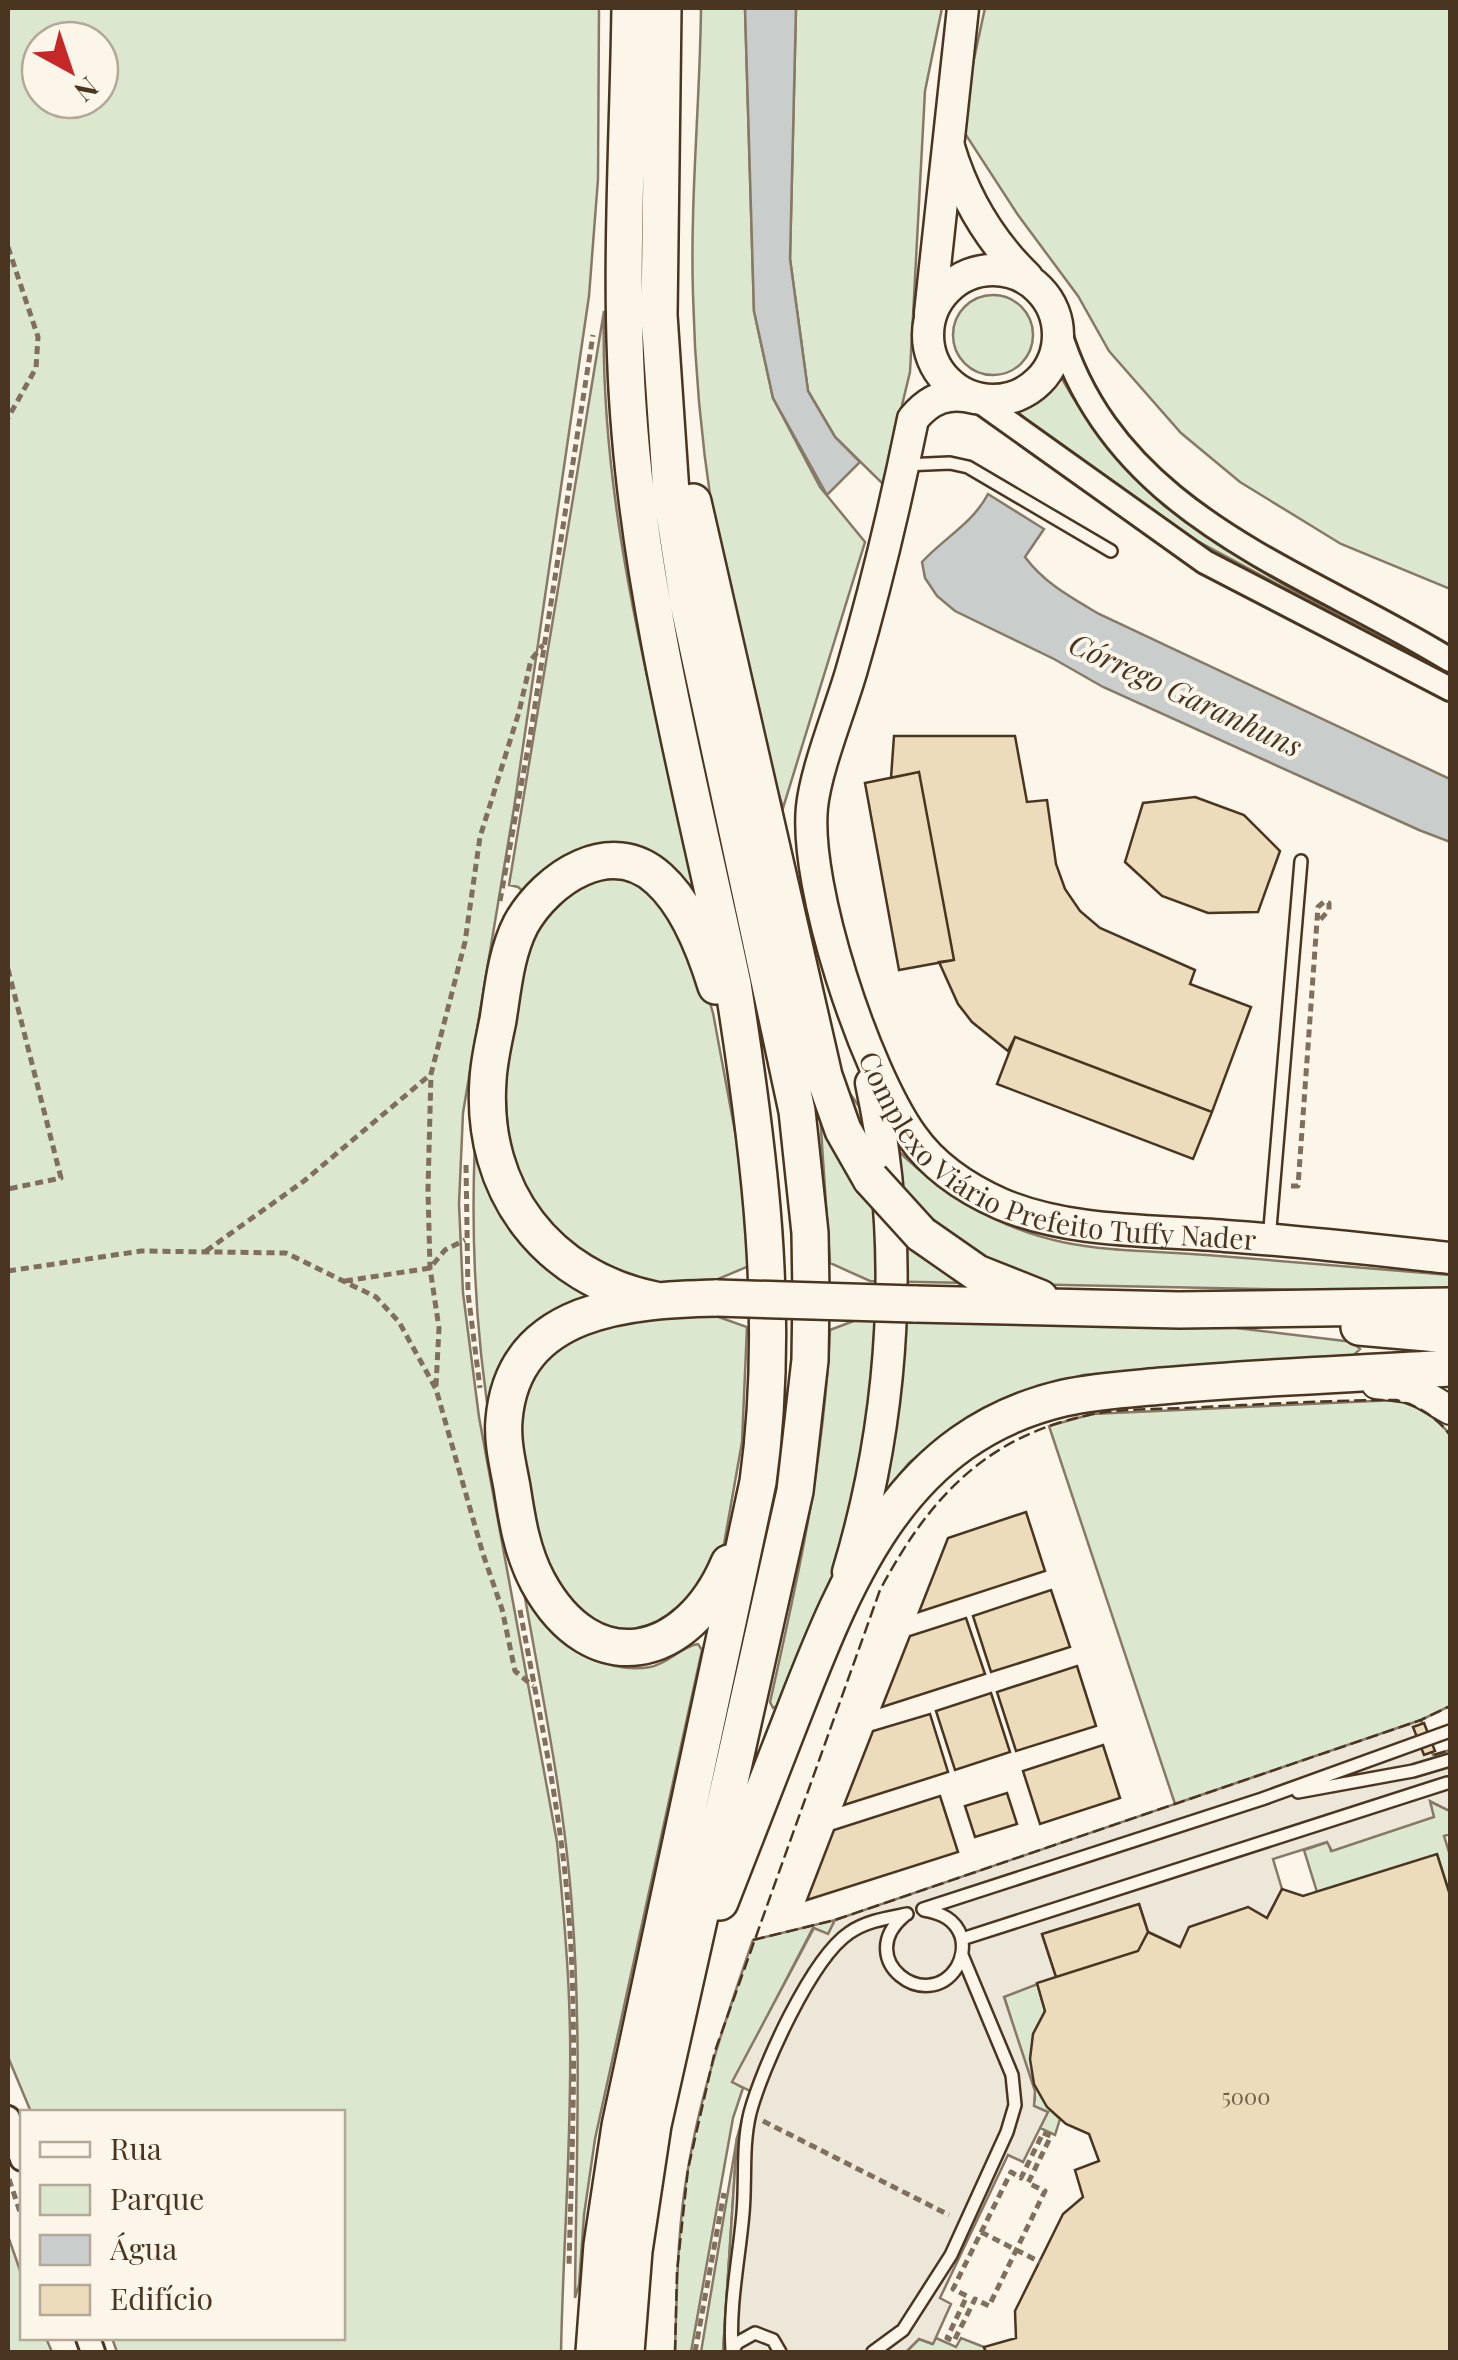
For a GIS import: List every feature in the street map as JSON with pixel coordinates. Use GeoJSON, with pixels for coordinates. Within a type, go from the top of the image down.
{"type":"FeatureCollection","features":[{"type":"Feature","properties":{"kind":"main road"},"geometry":{"type":"LineString","coordinates":[[594,2352],[602,2245],[620,2126],[758,1482],[768,1388],[768,1298],[759,1166],[733,984],[654,606],[636,490],[625,311],[630,8]]}},
{"type":"Feature","properties":{"kind":"main road"},"geometry":{"type":"LineString","coordinates":[[626,2352],[642,2190],[795,1491],[810,1360],[812,1294],[797,1111],[679,548],[661,376],[662,8]]}},
{"type":"Feature","properties":{"kind":"main road"},"geometry":{"type":"LineString","coordinates":[[946,139],[954,167],[979,218],[1005,253],[1044,287],[1063,323],[1058,348],[1042,380],[1011,398],[975,398],[946,380],[935,366],[928,331],[946,139],[963,8]]}},
{"type":"Feature","properties":{"kind":"main road"},"geometry":{"type":"LineString","coordinates":[[661,254],[666,357],[688,478],[824,1076],[843,1130],[871,1179],[921,1234],[952,1258],[1002,1286],[1085,1308]]}},
{"type":"Feature","properties":{"kind":"main road"},"geometry":{"type":"LineString","coordinates":[[928,331],[940,298],[968,275],[1003,270],[1044,287]]}},
{"type":"Feature","properties":{"kind":"main road","name":"Complexo Viário Prefeito Tuffy Nader"},"geometry":{"type":"LineString","coordinates":[[975,398],[939,398],[912,419],[853,665],[813,799],[813,849],[821,894],[861,1036],[893,1106],[913,1138],[951,1175],[1001,1204],[1028,1213],[1101,1226],[1450,1258]]}},
{"type":"Feature","properties":{"kind":"main road"},"geometry":{"type":"LineString","coordinates":[[655,1300],[608,1287],[585,1276],[556,1254],[516,1208],[497,1161],[491,1134],[488,1079],[507,964],[520,927],[555,884],[584,865],[600,861],[632,864],[660,880],[687,918],[709,964],[751,1108]]}},
{"type":"Feature","properties":{"kind":"main road"},"geometry":{"type":"LineString","coordinates":[[680,2005],[838,1603],[876,1455],[890,1321],[889,1206],[874,1092],[861,1036]]}},
{"type":"Feature","properties":{"kind":"main road"},"geometry":{"type":"LineString","coordinates":[[758,1482],[719,1584],[687,1626],[661,1642],[630,1649],[599,1643],[572,1626],[539,1584],[520,1536],[505,1448],[504,1419],[512,1386],[532,1352],[568,1322],[616,1305],[655,1300],[716,1298],[1179,1310],[1450,1306]]}},
{"type":"Feature","properties":{"kind":"main road"},"geometry":{"type":"LineString","coordinates":[[1179,1310],[1450,1336]]}},
{"type":"Feature","properties":{"kind":"main road"},"geometry":{"type":"LineString","coordinates":[[838,1603],[871,1541],[904,1494],[970,1437],[1016,1414],[1065,1398],[1200,1382],[1450,1368]]}},
{"type":"Feature","properties":{"kind":"street"},"geometry":{"type":"LineString","coordinates":[[1063,323],[1074,374],[1096,414],[1124,448],[1175,496],[1262,559],[1450,660]]}},
{"type":"Feature","properties":{"kind":"street"},"geometry":{"type":"LineString","coordinates":[[975,398],[1205,562],[1450,689]]}},
{"type":"Feature","properties":{"kind":"street"},"geometry":{"type":"LineString","coordinates":[[1200,1382],[1387,1384],[1414,1388],[1450,1410]]}},
{"type":"Feature","properties":{"kind":"street"},"geometry":{"type":"LineString","coordinates":[[8,2118],[20,2153]]}},
{"type":"Feature","properties":{"kind":"lane"},"geometry":{"type":"LineString","coordinates":[[904,464],[968,467],[1111,551]]}},
{"type":"Feature","properties":{"kind":"lane"},"geometry":{"type":"LineString","coordinates":[[1269,1240],[1301,861]]}},
{"type":"Feature","properties":{"kind":"lane"},"geometry":{"type":"LineString","coordinates":[[732,2352],[732,2288],[750,2115],[764,2070],[816,1970],[834,1945],[861,1926],[907,1914],[894,1925],[887,1940],[887,1958],[896,1973],[910,1983],[926,1986],[943,1981],[956,1970],[962,1955],[962,1939],[954,1923],[940,1912],[922,1910],[1262,1799],[1450,1730]]}},
{"type":"Feature","properties":{"kind":"lane"},"geometry":{"type":"LineString","coordinates":[[962,1939],[1449,1788],[1445,1761],[1262,1799]]}},
{"type":"Feature","properties":{"kind":"lane"},"geometry":{"type":"LineString","coordinates":[[874,2352],[903,2330],[922,2303],[966,2224],[1015,2105],[1016,2088],[962,1955]]}},
{"type":"Feature","properties":{"kind":"lane"},"geometry":{"type":"LineString","coordinates":[[732,2352],[736,2343],[754,2333],[773,2340],[780,2352]]}},
{"type":"Feature","properties":{"kind":"path"},"geometry":{"type":"LineString","coordinates":[[8,247],[38,337],[36,368],[8,418]]}},
{"type":"Feature","properties":{"kind":"path"},"geometry":{"type":"LineString","coordinates":[[1044,287],[1063,323]]}},
{"type":"Feature","properties":{"kind":"path"},"geometry":{"type":"LineString","coordinates":[[500,902],[546,642],[594,332]]}},
{"type":"Feature","properties":{"kind":"path"},"geometry":{"type":"LineString","coordinates":[[436,1389],[440,1328],[430,1268],[431,1074],[465,942],[480,838],[531,660],[546,642]]}},
{"type":"Feature","properties":{"kind":"path"},"geometry":{"type":"LineString","coordinates":[[1274,1184],[1298,1186],[1319,921]]}},
{"type":"Feature","properties":{"kind":"path"},"geometry":{"type":"LineString","coordinates":[[8,969],[61,1178],[8,1189]]}},
{"type":"Feature","properties":{"kind":"path"},"geometry":{"type":"LineString","coordinates":[[205,1252],[304,1181],[431,1074]]}},
{"type":"Feature","properties":{"kind":"path"},"geometry":{"type":"LineString","coordinates":[[466,1154],[469,1308],[482,1401]]}},
{"type":"Feature","properties":{"kind":"path"},"geometry":{"type":"LineString","coordinates":[[345,1280],[430,1268],[445,1250],[465,1240]]}},
{"type":"Feature","properties":{"kind":"path"},"geometry":{"type":"LineString","coordinates":[[8,1271],[141,1251],[286,1253],[376,1298],[398,1322],[436,1389],[482,1554],[502,1608],[515,1670],[534,1686]]}},
{"type":"Feature","properties":{"kind":"path"},"geometry":{"type":"LineString","coordinates":[[519,1607],[562,1845],[572,1966],[574,2096],[568,2271]]}},
{"type":"Feature","properties":{"kind":"path"},"geometry":{"type":"LineString","coordinates":[[750,2115],[1040,2262]]}},
{"type":"Feature","properties":{"kind":"path"},"geometry":{"type":"LineString","coordinates":[[967,2296],[947,2338],[954,2342],[975,2299],[989,2306],[1045,2191],[1028,2183],[1051,2136],[1043,2133],[1021,2178]]}},
{"type":"Feature","properties":{"kind":"path"},"geometry":{"type":"LineString","coordinates":[[8,2176],[20,2212]]}},
{"type":"Feature","properties":{"kind":"path"},"geometry":{"type":"LineString","coordinates":[[695,2352],[726,2184]]}},
{"type":"Feature","properties":{"kind":"green space"},"geometry":{"type":"Polygon","coordinates":[[[8,8],[599,8],[598,179],[589,296],[514,808],[463,1113],[459,1204],[463,1293],[479,1417],[557,1842],[570,2072],[561,2352],[117,2352],[113,2340],[345,2340],[345,2110],[30,2110],[8,2057],[8,8]]]}},
{"type":"Feature","properties":{"kind":"green space"},"geometry":{"type":"Polygon","coordinates":[[[701,8],[745,8],[754,311],[773,398],[820,487],[865,542],[783,808],[732,619],[701,425],[692,259],[701,8]]]}},
{"type":"Feature","properties":{"kind":"green space"},"geometry":{"type":"Polygon","coordinates":[[[796,8],[942,8],[925,91],[910,372],[883,484],[835,437],[808,391],[790,259],[796,8]]]}},
{"type":"Feature","properties":{"kind":"green space"},"geometry":{"type":"Polygon","coordinates":[[[985,8],[1450,8],[1450,589],[1341,544],[1240,482],[1181,433],[1109,351],[1078,296],[1018,215],[964,132],[966,96],[985,8]]]}},
{"type":"Feature","properties":{"kind":"green space"},"geometry":{"type":"Polygon","coordinates":[[[993,295],[1008,298],[1021,307],[1030,320],[1030,350],[1021,363],[1008,372],[993,375],[978,372],[965,363],[956,350],[953,335],[956,320],[965,307],[978,298],[993,295]]]}},
{"type":"Feature","properties":{"kind":"green space"},"geometry":{"type":"Polygon","coordinates":[[[604,311],[605,384],[619,528],[646,670],[694,882],[688,888],[632,855],[602,846],[588,847],[567,857],[525,893],[509,885],[604,311]]]}},
{"type":"Feature","properties":{"kind":"green space"},"geometry":{"type":"Polygon","coordinates":[[[1062,379],[1097,432],[1138,477],[1184,518],[1286,586],[1450,677],[1188,536],[1033,427],[1016,410],[1062,379]]]}},
{"type":"Feature","properties":{"kind":"green space"},"geometry":{"type":"Polygon","coordinates":[[[595,874],[638,882],[662,904],[694,960],[713,1013],[741,1164],[749,1266],[711,1282],[657,1285],[600,1269],[531,1207],[499,1116],[520,958],[537,921],[595,874]]]}},
{"type":"Feature","properties":{"kind":"green space"},"geometry":{"type":"Polygon","coordinates":[[[836,1073],[880,1131],[932,1180],[993,1218],[1027,1232],[1098,1248],[1450,1275],[1450,1293],[870,1281],[830,1263],[820,1115],[836,1073]]]}},
{"type":"Feature","properties":{"kind":"green space"},"geometry":{"type":"Polygon","coordinates":[[[478,1092],[478,1120],[586,1294],[493,1441],[475,1267],[478,1092]]]}},
{"type":"Feature","properties":{"kind":"green space"},"geometry":{"type":"Polygon","coordinates":[[[872,1314],[1220,1326],[1353,1342],[1360,1349],[1354,1355],[1083,1375],[1006,1398],[954,1426],[909,1463],[865,1517],[778,1706],[773,1708],[770,1702],[816,1472],[830,1330],[872,1314]]]}},
{"type":"Feature","properties":{"kind":"green space"},"geometry":{"type":"Polygon","coordinates":[[[713,1315],[747,1327],[742,1442],[723,1550],[701,1596],[643,1635],[583,1624],[540,1560],[515,1420],[538,1360],[598,1321],[713,1315]]]}},
{"type":"Feature","properties":{"kind":"green space"},"geometry":{"type":"Polygon","coordinates":[[[1396,1400],[1426,1413],[1450,1435],[1450,1706],[1421,1720],[1175,1804],[1049,1426],[1092,1414],[1396,1400]]]}},
{"type":"Feature","properties":{"kind":"green space"},"geometry":{"type":"Polygon","coordinates":[[[520,1569],[567,1635],[596,1660],[642,1668],[663,1662],[692,1645],[698,1644],[702,1650],[595,2139],[575,2298],[578,2054],[572,1908],[557,1780],[520,1569]]]}},
{"type":"Feature","properties":{"kind":"green space"},"geometry":{"type":"Polygon","coordinates":[[[1429,1801],[1450,1811],[1450,1834],[1444,1836],[1450,1855],[1450,1895],[1437,1855],[1317,1892],[1304,1850],[1328,1842],[1331,1851],[1433,1817],[1429,1801]]]}},
{"type":"Feature","properties":{"kind":"green space"},"geometry":{"type":"Polygon","coordinates":[[[835,1920],[828,1935],[813,1928],[733,2082],[743,2088],[733,2118],[691,2352],[675,2352],[680,2237],[693,2140],[753,1940],[835,1920]]]}},
{"type":"Feature","properties":{"kind":"green space"},"geometry":{"type":"Polygon","coordinates":[[[1037,1983],[1045,2011],[1034,2040],[1032,2068],[1040,2095],[1060,2119],[1055,2135],[1040,2128],[1047,2113],[1033,2106],[1035,2098],[1004,1996],[1037,1983]]]}},
{"type":"Feature","properties":{"kind":"green space"},"geometry":{"type":"Polygon","coordinates":[[[737,2138],[723,2352],[701,2352],[737,2138]]]}},
{"type":"Feature","properties":{"kind":"green space"},"geometry":{"type":"Polygon","coordinates":[[[8,2236],[20,2270],[20,2340],[47,2340],[52,2352],[8,2352],[8,2236]]]}},
{"type":"Feature","properties":{"kind":"green space"},"geometry":{"type":"Polygon","coordinates":[[[936,2338],[956,2347],[961,2338],[984,2347],[985,2352],[906,2352],[919,2339],[932,2344],[936,2338]]]}},
{"type":"Feature","properties":{"kind":"shaded area"},"geometry":{"type":"Polygon","coordinates":[[[1421,1720],[1433,1755],[1450,1750],[1450,1811],[1430,1801],[1434,1817],[1332,1851],[1327,1842],[1273,1859],[1282,1889],[1267,1918],[1248,1907],[1180,1947],[1148,1932],[1139,1904],[1042,1934],[1056,1977],[1004,1997],[1035,2091],[1034,2106],[1048,2112],[1023,2162],[1008,2155],[940,2298],[951,2304],[933,2344],[919,2339],[906,2352],[723,2352],[737,2138],[750,2091],[732,2082],[814,1928],[828,1934],[835,1920],[1421,1720]]]}},
{"type":"Feature","properties":{"kind":"water"},"geometry":{"type":"Polygon","coordinates":[[[745,8],[796,8],[790,259],[808,391],[835,437],[860,462],[827,495],[773,398],[754,311],[745,8]]]}},
{"type":"Feature","properties":{"kind":"water","name":"Córrego Garanhuns"},"geometry":{"type":"Polygon","coordinates":[[[988,494],[1044,529],[1025,557],[1050,582],[1079,602],[1450,779],[1450,842],[1103,687],[955,611],[937,596],[925,578],[922,562],[966,522],[988,494]]]}},
{"type":"Feature","properties":{"kind":"building"},"geometry":{"type":"Polygon","coordinates":[[[894,736],[1015,736],[1027,802],[1047,800],[1056,864],[1065,889],[1080,911],[1100,928],[1195,970],[1190,984],[1251,1007],[1212,1112],[1015,1037],[1008,1051],[972,1022],[958,1004],[939,962],[954,960],[919,772],[891,778],[894,736]]]}},
{"type":"Feature","properties":{"kind":"building"},"geometry":{"type":"Polygon","coordinates":[[[919,772],[954,960],[899,970],[865,783],[919,772]]]}},
{"type":"Feature","properties":{"kind":"building"},"geometry":{"type":"Polygon","coordinates":[[[1195,797],[1244,815],[1280,851],[1258,912],[1208,913],[1162,896],[1125,862],[1143,803],[1195,797]]]}},
{"type":"Feature","properties":{"kind":"building"},"geometry":{"type":"Polygon","coordinates":[[[1015,1037],[1212,1112],[1193,1159],[997,1084],[1015,1037]]]}},
{"type":"Feature","properties":{"kind":"building"},"geometry":{"type":"Polygon","coordinates":[[[1026,1512],[1045,1571],[919,1612],[948,1538],[1026,1512]]]}},
{"type":"Feature","properties":{"kind":"building"},"geometry":{"type":"Polygon","coordinates":[[[1051,1590],[1070,1647],[991,1672],[973,1616],[1051,1590]]]}},
{"type":"Feature","properties":{"kind":"building"},"geometry":{"type":"Polygon","coordinates":[[[966,1618],[985,1674],[882,1707],[910,1636],[966,1618]]]}},
{"type":"Feature","properties":{"kind":"building"},"geometry":{"type":"Polygon","coordinates":[[[1077,1666],[1096,1726],[1016,1751],[997,1692],[1077,1666]]]}},
{"type":"Feature","properties":{"kind":"building"},"geometry":{"type":"Polygon","coordinates":[[[991,1693],[1010,1752],[955,1770],[936,1711],[991,1693]]]}},
{"type":"Feature","properties":{"kind":"building"},"geometry":{"type":"Polygon","coordinates":[[[930,1714],[948,1772],[844,1805],[873,1731],[930,1714]]]}},
{"type":"Feature","properties":{"kind":"building"},"geometry":{"type":"Polygon","coordinates":[[[1424,1723],[1435,1751],[1424,1755],[1413,1727],[1424,1723]]]}},
{"type":"Feature","properties":{"kind":"building"},"geometry":{"type":"Polygon","coordinates":[[[1103,1745],[1120,1798],[1040,1824],[1023,1771],[1103,1745]]]}},
{"type":"Feature","properties":{"kind":"building"},"geometry":{"type":"Polygon","coordinates":[[[1007,1793],[1017,1824],[975,1837],[965,1806],[1007,1793]]]}},
{"type":"Feature","properties":{"kind":"building"},"geometry":{"type":"Polygon","coordinates":[[[940,1796],[958,1852],[807,1900],[834,1830],[940,1796]]]}},
{"type":"Feature","properties":{"kind":"building"},"geometry":{"type":"Polygon","coordinates":[[[1437,1854],[1450,1895],[1450,2352],[986,2352],[984,2347],[1016,2338],[1015,2311],[1063,2214],[1083,2197],[1075,2170],[1099,2161],[1089,2134],[1066,2124],[1047,2107],[1034,2084],[1030,2059],[1033,2034],[1045,2011],[1037,1983],[1138,1951],[1148,1932],[1180,1947],[1189,1927],[1248,1907],[1267,1918],[1282,1889],[1303,1896],[1437,1854]]]}},
{"type":"Feature","properties":{"kind":"building"},"geometry":{"type":"Polygon","coordinates":[[[1139,1904],[1148,1932],[1138,1951],[1056,1977],[1042,1934],[1139,1904]]]}},
{"type":"Feature","properties":{"kind":"fence"},"geometry":{"type":"LineString","coordinates":[[675,2352],[677,2271],[688,2169],[715,2051],[880,1590],[918,1528],[940,1501],[989,1456],[1019,1439],[1052,1425],[1103,1412],[1396,1400],[1426,1413],[1450,1435]]}},
{"type":"Feature","properties":{"kind":"fence"},"geometry":{"type":"LineString","coordinates":[[753,1940],[835,1920],[1421,1720],[1450,1706]]}},
{"type":"Feature","properties":{"kind":"fence"},"geometry":{"type":"LineString","coordinates":[[1434,1755],[1450,1750]]}}]}
